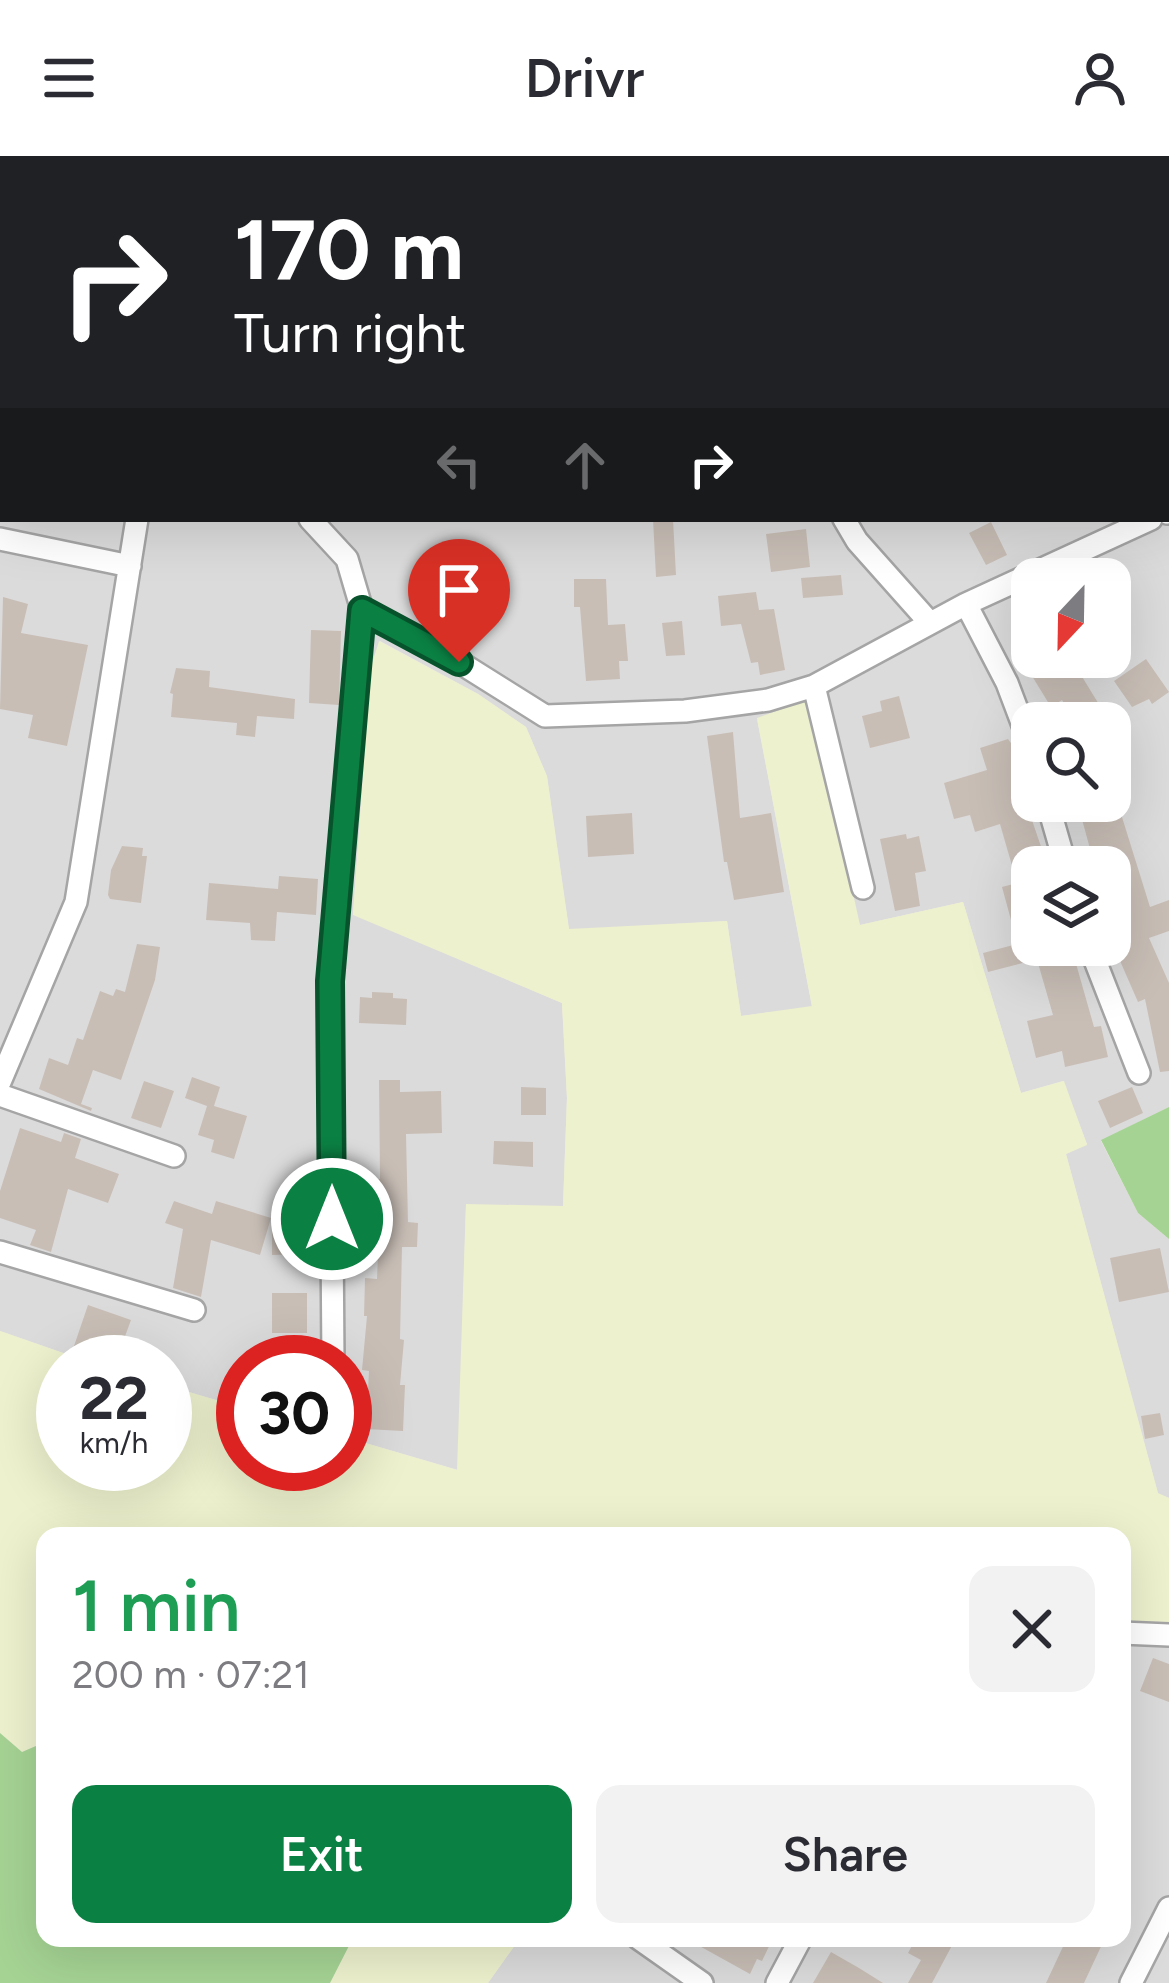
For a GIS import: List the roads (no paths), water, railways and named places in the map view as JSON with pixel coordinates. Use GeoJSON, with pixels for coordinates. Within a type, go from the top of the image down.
{"type":"FeatureCollection","features":[{"type":"Feature","properties":{"kind":"street"},"geometry":{"type":"LineString","coordinates":[[0,1082],[76,902],[137,522]]}},
{"type":"Feature","properties":{"kind":"street"},"geometry":{"type":"LineString","coordinates":[[313,522],[347,560],[362,610],[330,981],[333,1335]]}},
{"type":"Feature","properties":{"kind":"street"},"geometry":{"type":"LineString","coordinates":[[846,522],[930,623]]}},
{"type":"Feature","properties":{"kind":"street"},"geometry":{"type":"LineString","coordinates":[[362,610],[545,716],[685,711],[768,700],[814,686],[1114,526]]}},
{"type":"Feature","properties":{"kind":"street"},"geometry":{"type":"LineString","coordinates":[[0,539],[130,566]]}},
{"type":"Feature","properties":{"kind":"street"},"geometry":{"type":"LineString","coordinates":[[966,604],[1013,702]]}},
{"type":"Feature","properties":{"kind":"street"},"geometry":{"type":"LineString","coordinates":[[814,686],[863,888]]}},
{"type":"Feature","properties":{"kind":"street"},"geometry":{"type":"LineString","coordinates":[[1097,966],[1139,1073]]}},
{"type":"Feature","properties":{"kind":"street"},"geometry":{"type":"LineString","coordinates":[[0,1095],[174,1156]]}},
{"type":"Feature","properties":{"kind":"street"},"geometry":{"type":"LineString","coordinates":[[0,1252],[194,1310]]}},
{"type":"Feature","properties":{"kind":"street"},"geometry":{"type":"LineString","coordinates":[[1131,1633],[1169,1635]]}},
{"type":"Feature","properties":{"kind":"street"},"geometry":{"type":"LineString","coordinates":[[1131,1983],[1169,1908]]}},
{"type":"Feature","properties":{"kind":"street"},"geometry":{"type":"LineString","coordinates":[[651,1947],[702,1983]]}},
{"type":"Feature","properties":{"kind":"street"},"geometry":{"type":"LineString","coordinates":[[777,1983],[796,1947]]}}]}
